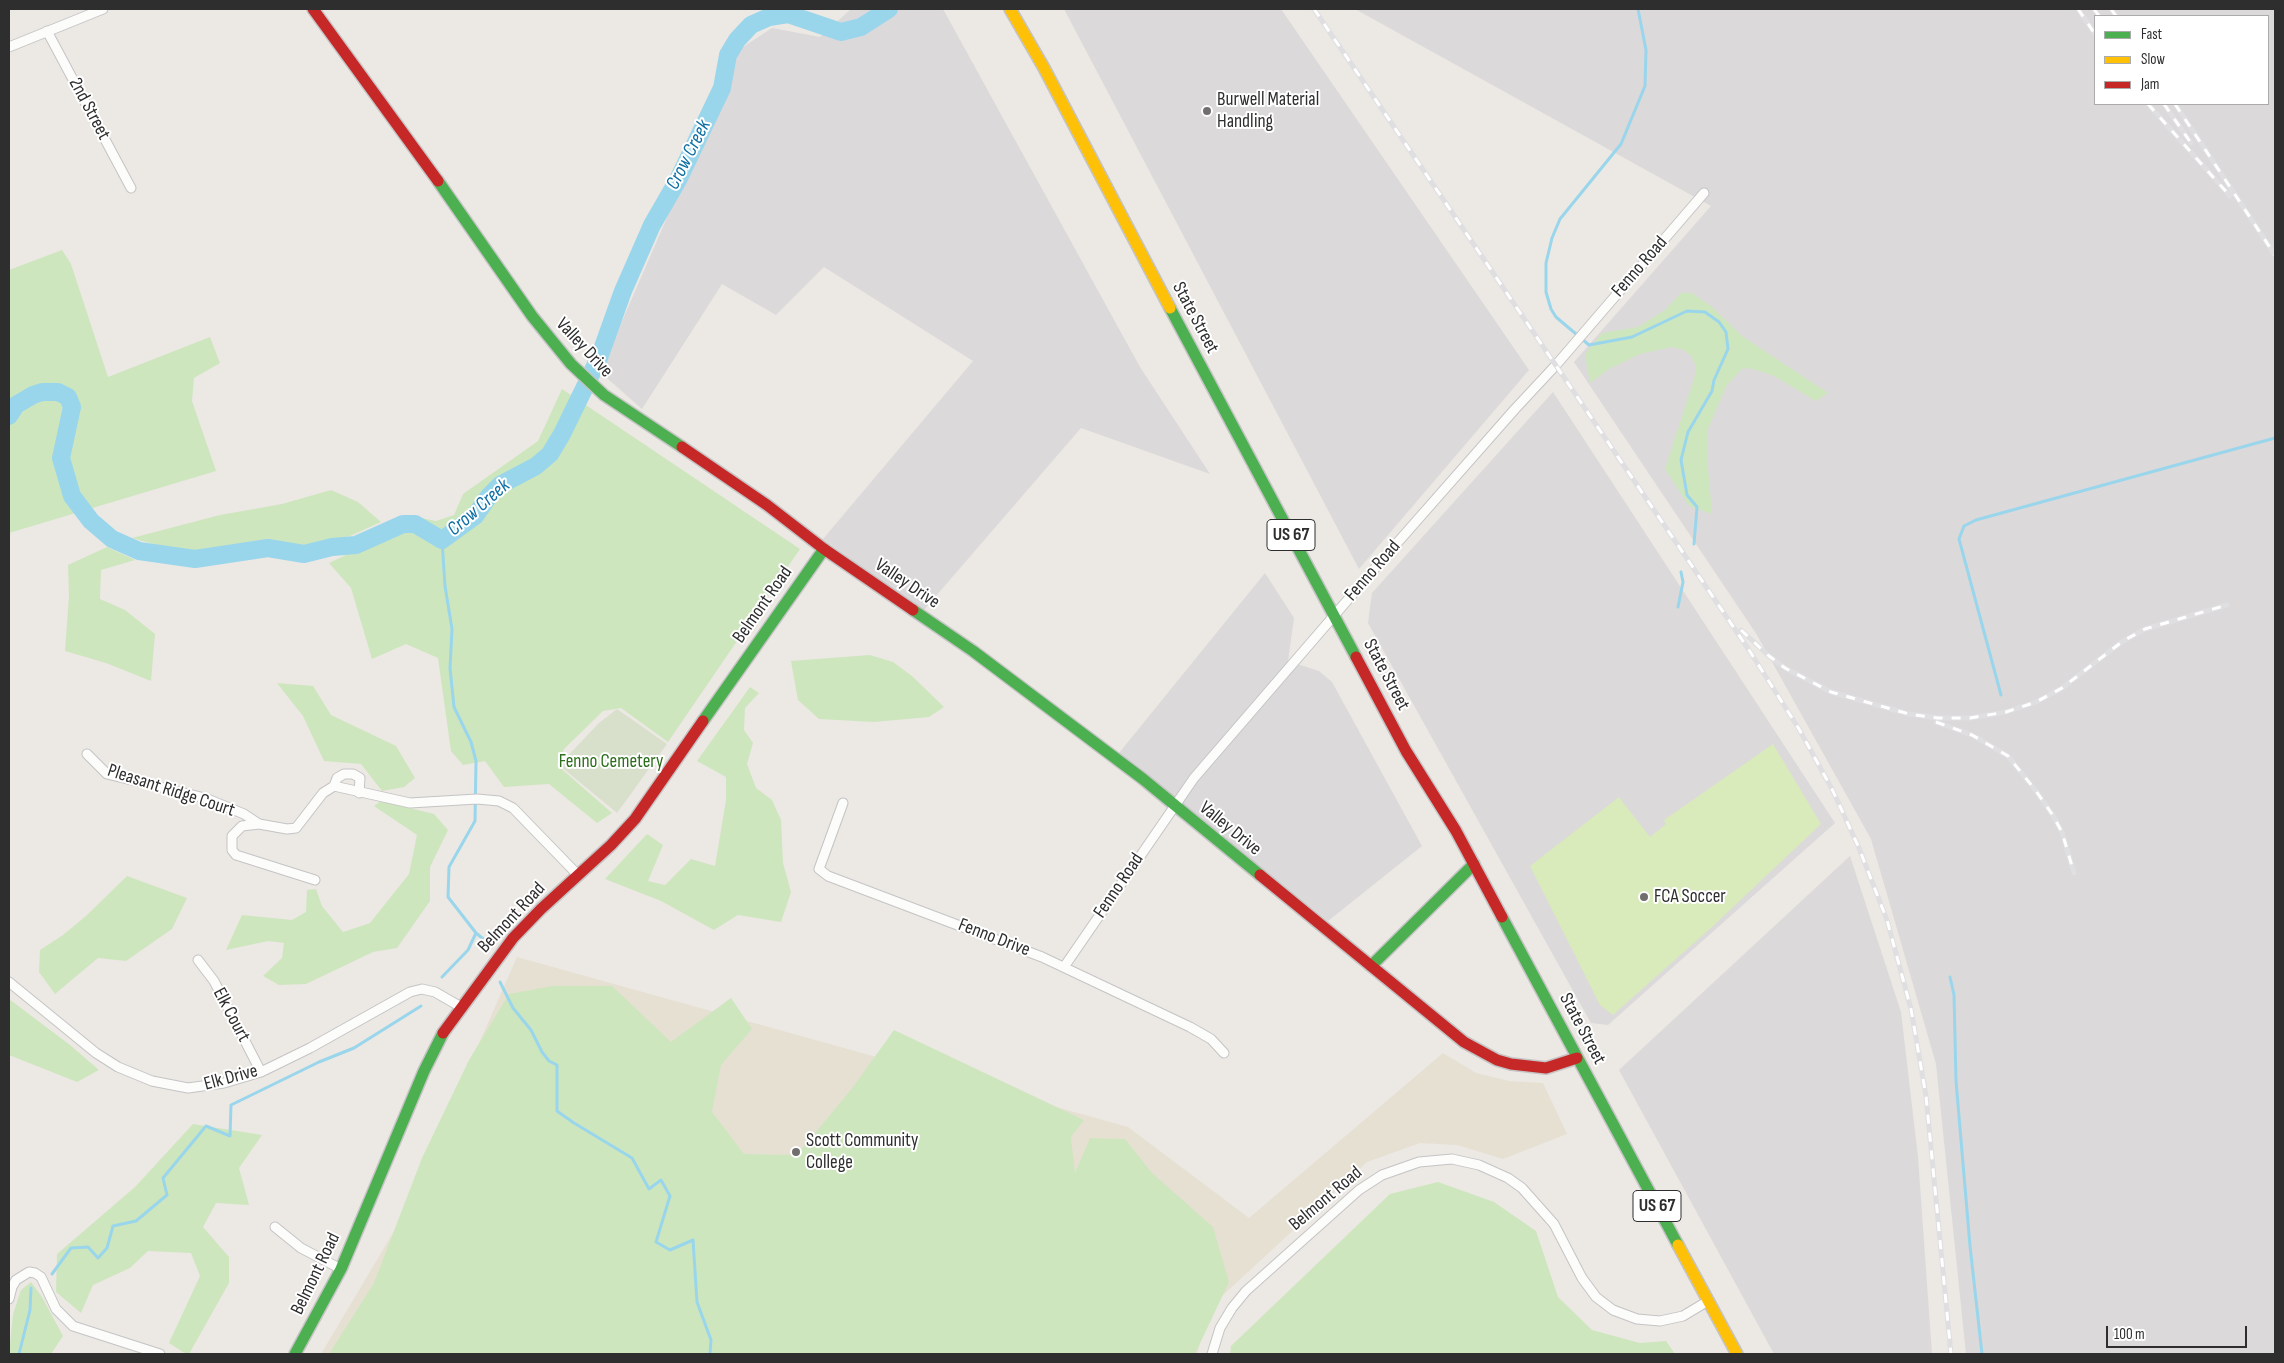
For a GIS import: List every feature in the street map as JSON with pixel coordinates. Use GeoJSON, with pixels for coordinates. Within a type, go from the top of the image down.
{"type":"FeatureCollection","features":[{"type":"Feature","properties":{"kind":"street"},"geometry":{"type":"LineString","coordinates":[[9,47],[103,9]]}},
{"type":"Feature","properties":{"kind":"street","name":"Valley Drive"},"geometry":{"type":"LineString","coordinates":[[313,9],[436,178],[532,316],[571,364],[604,395],[767,506],[824,548],[973,651],[1143,779],[1464,1042],[1496,1060],[1546,1068],[1577,1058]]}},
{"type":"Feature","properties":{"kind":"street","name":"State Street"},"geometry":{"type":"LineString","coordinates":[[1010,9],[1044,68],[1406,751],[1456,831],[1737,1354]]}},
{"type":"Feature","properties":{"kind":"street","name":"2nd Street"},"geometry":{"type":"LineString","coordinates":[[47,31],[130,188]]}},
{"type":"Feature","properties":{"kind":"street","name":"Fenno Road"},"geometry":{"type":"LineString","coordinates":[[1064,966],[1194,778],[1704,194]]}},
{"type":"Feature","properties":{"kind":"street","name":"Belmont Road"},"geometry":{"type":"LineString","coordinates":[[295,1354],[340,1269],[424,1071],[442,1035],[513,938],[625,832],[649,802],[824,548]]}},
{"type":"Feature","properties":{"kind":"street","name":"Pleasant Ridge Court"},"geometry":{"type":"LineString","coordinates":[[87,754],[107,774],[205,798],[244,814],[259,824]]}},
{"type":"Feature","properties":{"kind":"street"},"geometry":{"type":"LineString","coordinates":[[359,793],[360,778],[353,774],[344,774],[337,778],[334,786],[359,793],[410,803],[477,799],[499,801],[513,808],[578,875]]}},
{"type":"Feature","properties":{"kind":"street","name":"Pleasant Ridge Court"},"geometry":{"type":"LineString","coordinates":[[315,880],[236,855],[232,850],[232,836],[242,826],[259,824],[287,829],[296,828],[323,794],[334,786]]}},
{"type":"Feature","properties":{"kind":"street","name":"Fenno Drive"},"geometry":{"type":"LineString","coordinates":[[843,803],[819,869],[828,876],[1064,966],[1190,1027],[1210,1038],[1224,1053]]}},
{"type":"Feature","properties":{"kind":"street"},"geometry":{"type":"LineString","coordinates":[[1371,966],[1474,864]]}},
{"type":"Feature","properties":{"kind":"street","name":"Elk Court"},"geometry":{"type":"LineString","coordinates":[[198,960],[214,982],[261,1072]]}},
{"type":"Feature","properties":{"kind":"street","name":"Elk Drive"},"geometry":{"type":"LineString","coordinates":[[9,982],[96,1053],[118,1067],[169,1085],[188,1088],[224,1083],[261,1072],[318,1044],[410,992],[422,989],[435,992],[461,1007]]}},
{"type":"Feature","properties":{"kind":"street","name":"Belmont Road"},"geometry":{"type":"LineString","coordinates":[[1212,1354],[1220,1328],[1232,1308],[1246,1291],[1359,1190],[1382,1175],[1418,1162],[1452,1159],[1479,1165],[1508,1178],[1522,1188],[1554,1224],[1582,1278],[1596,1297],[1613,1310],[1637,1319],[1660,1321],[1683,1316],[1708,1301]]}},
{"type":"Feature","properties":{"kind":"street"},"geometry":{"type":"LineString","coordinates":[[275,1227],[301,1248],[340,1269]]}},
{"type":"Feature","properties":{"kind":"street"},"geometry":{"type":"LineString","coordinates":[[9,1299],[12,1287],[23,1275],[35,1272],[41,1277],[56,1309],[73,1326],[160,1354]]}},
{"type":"Feature","properties":{"kind":"shaded area"},"geometry":{"type":"Polygon","coordinates":[[[851,9],[943,9],[1140,367],[1210,474],[1081,428],[923,611],[823,539],[973,361],[824,267],[776,315],[722,284],[642,409],[600,372],[740,49],[772,28],[820,37],[851,9]]]}},
{"type":"Feature","properties":{"kind":"shaded area"},"geometry":{"type":"Polygon","coordinates":[[[1064,9],[1281,9],[1529,370],[1359,569],[1064,9]]]}},
{"type":"Feature","properties":{"kind":"shaded area"},"geometry":{"type":"Polygon","coordinates":[[[1355,9],[2275,9],[2275,1354],[1966,1354],[1936,1064],[1871,839],[1757,635],[1574,362],[1711,206],[1355,9]]]}},
{"type":"Feature","properties":{"kind":"shaded area"},"geometry":{"type":"Polygon","coordinates":[[[1553,392],[1835,823],[1608,1025],[1591,1023],[1368,623],[1372,593],[1553,392]]]}},
{"type":"Feature","properties":{"kind":"shaded area"},"geometry":{"type":"Polygon","coordinates":[[[1265,573],[1294,618],[1288,661],[1319,671],[1332,682],[1422,846],[1328,921],[1119,753],[1265,573]]]}},
{"type":"Feature","properties":{"kind":"shaded area"},"geometry":{"type":"Polygon","coordinates":[[[1850,856],[1901,1012],[1918,1157],[1932,1354],[1774,1354],[1619,1070],[1850,856]]]}},
{"type":"Feature","properties":{"kind":"shaded area","name":"Scott Community College"},"geometry":{"type":"Polygon","coordinates":[[[517,957],[1128,1127],[1249,1218],[1443,1053],[1476,1073],[1509,1081],[1543,1083],[1567,1134],[1503,1159],[1457,1145],[1420,1143],[1367,1162],[1221,1297],[1203,1333],[1197,1354],[321,1354],[403,1216],[517,957]]]}},
{"type":"Feature","properties":{"kind":"green space"},"geometry":{"type":"Polygon","coordinates":[[[62,250],[71,264],[108,377],[210,337],[220,363],[194,378],[192,401],[216,471],[9,533],[9,270],[62,250]]]}},
{"type":"Feature","properties":{"kind":"green space"},"geometry":{"type":"Polygon","coordinates":[[[1681,293],[1692,293],[1711,306],[1742,336],[1828,393],[1816,401],[1774,376],[1753,369],[1743,368],[1727,385],[1707,431],[1712,514],[1689,506],[1665,469],[1694,379],[1696,366],[1691,356],[1684,350],[1672,347],[1640,354],[1609,369],[1590,383],[1585,354],[1602,333],[1638,327],[1665,310],[1681,293]]]}},
{"type":"Feature","properties":{"kind":"green space"},"geometry":{"type":"Polygon","coordinates":[[[562,389],[800,549],[668,742],[621,708],[603,711],[564,749],[557,765],[612,813],[597,823],[549,784],[504,787],[485,761],[463,765],[451,751],[438,658],[406,644],[372,659],[351,588],[329,563],[395,532],[407,515],[436,521],[454,515],[463,494],[538,441],[562,389]]]}},
{"type":"Feature","properties":{"kind":"green space"},"geometry":{"type":"Polygon","coordinates":[[[331,490],[358,502],[381,522],[350,536],[301,547],[258,543],[184,553],[132,538],[220,515],[282,504],[331,490]]]}},
{"type":"Feature","properties":{"kind":"green space"},"geometry":{"type":"Polygon","coordinates":[[[107,547],[135,560],[101,570],[100,599],[125,610],[155,634],[151,681],[106,663],[65,651],[69,596],[68,565],[107,547]]]}},
{"type":"Feature","properties":{"kind":"green space"},"geometry":{"type":"Polygon","coordinates":[[[870,655],[893,662],[912,676],[944,707],[929,717],[874,722],[819,719],[798,700],[791,661],[870,655]]]}},
{"type":"Feature","properties":{"kind":"green space"},"geometry":{"type":"Polygon","coordinates":[[[277,683],[313,686],[331,715],[396,746],[415,778],[404,787],[382,791],[361,764],[324,761],[303,716],[277,683]]]}},
{"type":"Feature","properties":{"kind":"green space"},"geometry":{"type":"Polygon","coordinates":[[[750,687],[759,693],[745,708],[744,730],[753,743],[747,764],[756,788],[772,800],[781,820],[783,863],[791,892],[781,922],[738,915],[714,930],[661,901],[605,879],[647,834],[663,845],[648,881],[665,885],[691,859],[715,866],[726,800],[726,777],[697,761],[750,687]]]}},
{"type":"Feature","properties":{"kind":"green space","name":"Fenno Cemetery"},"geometry":{"type":"Polygon","coordinates":[[[617,709],[667,744],[617,813],[559,765],[599,723],[617,709]]]}},
{"type":"Feature","properties":{"kind":"green space","name":"FCA Soccer"},"geometry":{"type":"Polygon","coordinates":[[[1773,744],[1821,824],[1712,927],[1613,1015],[1600,1005],[1530,866],[1619,797],[1650,837],[1666,824],[1664,820],[1773,744]]]}},
{"type":"Feature","properties":{"kind":"green space"},"geometry":{"type":"Polygon","coordinates":[[[381,801],[434,814],[448,830],[430,867],[430,901],[397,948],[373,952],[306,984],[279,985],[263,976],[282,958],[284,943],[268,941],[226,950],[242,915],[292,920],[306,912],[307,890],[316,889],[322,906],[343,932],[370,923],[409,874],[417,835],[374,806],[381,801]]]}},
{"type":"Feature","properties":{"kind":"green space"},"geometry":{"type":"Polygon","coordinates":[[[127,876],[187,898],[172,929],[126,961],[98,958],[55,994],[39,972],[40,950],[63,935],[86,916],[127,876]]]}},
{"type":"Feature","properties":{"kind":"green space","name":"Scott Community College"},"geometry":{"type":"Polygon","coordinates":[[[552,986],[612,986],[671,1042],[731,998],[752,1029],[721,1065],[712,1112],[744,1154],[797,1155],[853,1087],[894,1030],[1084,1120],[1071,1137],[1075,1173],[1090,1138],[1125,1139],[1152,1173],[1213,1227],[1229,1282],[1195,1354],[329,1354],[374,1283],[422,1158],[469,1060],[509,994],[552,986]]]}},
{"type":"Feature","properties":{"kind":"green space"},"geometry":{"type":"Polygon","coordinates":[[[9,999],[70,1045],[99,1070],[77,1082],[9,1055],[9,999]]]}},
{"type":"Feature","properties":{"kind":"green space"},"geometry":{"type":"Polygon","coordinates":[[[193,1124],[262,1135],[239,1168],[249,1205],[216,1203],[203,1227],[229,1257],[229,1283],[189,1354],[186,1354],[169,1343],[200,1276],[191,1253],[148,1251],[130,1268],[93,1285],[81,1313],[56,1292],[57,1254],[135,1187],[193,1124]]]}},
{"type":"Feature","properties":{"kind":"green space"},"geometry":{"type":"Polygon","coordinates":[[[1438,1182],[1494,1202],[1536,1231],[1558,1297],[1592,1330],[1640,1343],[1666,1341],[1675,1354],[1230,1354],[1231,1346],[1390,1194],[1438,1182]]]}},
{"type":"Feature","properties":{"kind":"green space"},"geometry":{"type":"Polygon","coordinates":[[[31,1282],[42,1297],[63,1336],[51,1354],[9,1354],[13,1314],[21,1290],[31,1282]]]}},
{"type":"Feature","properties":{"kind":"waterway","name":"Crow Creek"},"geometry":{"type":"LineString","coordinates":[[9,416],[16,405],[42,392],[58,392],[68,397],[72,407],[61,458],[72,496],[91,521],[112,539],[139,551],[195,559],[268,548],[304,554],[332,547],[356,545],[403,524],[415,524],[442,540],[475,516],[489,496],[500,485],[536,466],[550,454],[562,434],[599,358],[623,291],[652,225],[678,180],[722,88],[728,55],[737,40],[751,25],[769,17],[788,14],[841,32],[861,27],[889,9]]}},
{"type":"Feature","properties":{"kind":"waterway"},"geometry":{"type":"LineString","coordinates":[[1638,9],[1646,50],[1645,86],[1621,144],[1560,219],[1552,238],[1546,263],[1546,292],[1551,309],[1556,317],[1589,345],[1632,337],[1687,311],[1705,312],[1719,322],[1726,332],[1728,349],[1714,380],[1712,391],[1688,432],[1681,460],[1687,495],[1697,507],[1694,544]]}},
{"type":"Feature","properties":{"kind":"waterway"},"geometry":{"type":"LineString","coordinates":[[2001,695],[1959,539],[1964,526],[1976,520],[2275,438]]}},
{"type":"Feature","properties":{"kind":"waterway"},"geometry":{"type":"LineString","coordinates":[[442,540],[445,586],[452,629],[450,668],[454,707],[471,742],[476,761],[475,821],[449,867],[448,897],[476,933],[487,942]]}},
{"type":"Feature","properties":{"kind":"waterway"},"geometry":{"type":"LineString","coordinates":[[1678,607],[1683,582],[1681,572]]}},
{"type":"Feature","properties":{"kind":"waterway"},"geometry":{"type":"LineString","coordinates":[[442,977],[468,950],[476,933]]}},
{"type":"Feature","properties":{"kind":"waterway"},"geometry":{"type":"LineString","coordinates":[[1950,977],[1954,995],[1956,1081],[1970,1246],[1982,1354]]}},
{"type":"Feature","properties":{"kind":"waterway"},"geometry":{"type":"LineString","coordinates":[[500,982],[513,1008],[531,1030],[542,1052],[549,1061],[557,1065],[557,1111],[632,1158],[649,1189],[661,1180],[670,1196],[656,1242],[670,1250],[693,1240],[697,1302],[711,1340],[710,1354]]}},
{"type":"Feature","properties":{"kind":"waterway"},"geometry":{"type":"LineString","coordinates":[[52,1274],[71,1248],[88,1247],[98,1258],[107,1248],[113,1226],[136,1221],[167,1195],[163,1178],[206,1126],[230,1136],[231,1105],[319,1062],[354,1048],[421,1006]]}},
{"type":"Feature","properties":{"kind":"waterway"},"geometry":{"type":"LineString","coordinates":[[19,1354],[30,1310],[31,1288]]}},
{"type":"Feature","properties":{"kind":"railway"},"geometry":{"type":"LineString","coordinates":[[1314,9],[1749,650],[1799,729],[1833,791],[1859,848],[1887,920],[1911,1009],[1926,1096],[1951,1354]]}},
{"type":"Feature","properties":{"kind":"railway"},"geometry":{"type":"LineString","coordinates":[[2078,9],[2094,33]]}},
{"type":"Feature","properties":{"kind":"railway"},"geometry":{"type":"LineString","coordinates":[[2094,9],[2098,15]]}},
{"type":"Feature","properties":{"kind":"railway"},"geometry":{"type":"LineString","coordinates":[[2111,9],[2115,15]]}},
{"type":"Feature","properties":{"kind":"railway"},"geometry":{"type":"LineString","coordinates":[[2149,105],[2230,196]]}},
{"type":"Feature","properties":{"kind":"railway"},"geometry":{"type":"LineString","coordinates":[[2165,105],[2191,143]]}},
{"type":"Feature","properties":{"kind":"railway"},"geometry":{"type":"LineString","coordinates":[[2176,105],[2275,255]]}},
{"type":"Feature","properties":{"kind":"railway"},"geometry":{"type":"LineString","coordinates":[[1741,630],[1785,668],[1831,692],[1909,714],[1938,718],[1970,718],[2006,712],[2036,702],[2062,688],[2123,641],[2145,629],[2227,605]]}},
{"type":"Feature","properties":{"kind":"railway"},"geometry":{"type":"LineString","coordinates":[[1936,722],[1972,735],[2008,756],[2052,814],[2062,832],[2074,873]]}},
{"type":"Feature","properties":{"kind":"traffic: fast"},"geometry":{"type":"LineString","coordinates":[[438,181],[532,316],[571,364],[604,395],[682,447]]}},
{"type":"Feature","properties":{"kind":"traffic: fast"},"geometry":{"type":"LineString","coordinates":[[1170,308],[1356,657]]}},
{"type":"Feature","properties":{"kind":"traffic: fast"},"geometry":{"type":"LineString","coordinates":[[703,721],[824,549]]}},
{"type":"Feature","properties":{"kind":"traffic: fast"},"geometry":{"type":"LineString","coordinates":[[913,610],[973,651],[1143,779],[1260,875]]}},
{"type":"Feature","properties":{"kind":"traffic: fast"},"geometry":{"type":"LineString","coordinates":[[1371,966],[1474,864]]}},
{"type":"Feature","properties":{"kind":"traffic: fast"},"geometry":{"type":"LineString","coordinates":[[1502,917],[1678,1245]]}},
{"type":"Feature","properties":{"kind":"traffic: fast"},"geometry":{"type":"LineString","coordinates":[[295,1354],[341,1269],[424,1071],[443,1033]]}},
{"type":"Feature","properties":{"kind":"traffic: slow"},"geometry":{"type":"LineString","coordinates":[[1010,9],[1044,68],[1170,308]]}},
{"type":"Feature","properties":{"kind":"traffic: slow"},"geometry":{"type":"LineString","coordinates":[[1678,1245],[1737,1354]]}},
{"type":"Feature","properties":{"kind":"traffic: jam"},"geometry":{"type":"LineString","coordinates":[[313,9],[438,181]]}},
{"type":"Feature","properties":{"kind":"traffic: jam"},"geometry":{"type":"LineString","coordinates":[[682,447],[767,505],[824,549],[913,610]]}},
{"type":"Feature","properties":{"kind":"traffic: jam"},"geometry":{"type":"LineString","coordinates":[[1356,657],[1406,751],[1456,831],[1502,917]]}},
{"type":"Feature","properties":{"kind":"traffic: jam"},"geometry":{"type":"LineString","coordinates":[[443,1033],[513,938],[541,909],[611,845],[635,819],[703,721]]}},
{"type":"Feature","properties":{"kind":"traffic: jam"},"geometry":{"type":"LineString","coordinates":[[1260,875],[1464,1042],[1497,1060],[1511,1064],[1546,1068],[1577,1058]]}},
{"type":"Feature","properties":{"kind":"place","name":"Burwell Material Handling"},"geometry":{"type":"Point","coordinates":[1207,111]}},
{"type":"Feature","properties":{"kind":"place","name":"FCA Soccer"},"geometry":{"type":"Point","coordinates":[1644,897]}},
{"type":"Feature","properties":{"kind":"place","name":"Scott Community College"},"geometry":{"type":"Point","coordinates":[796,1152]}}]}
